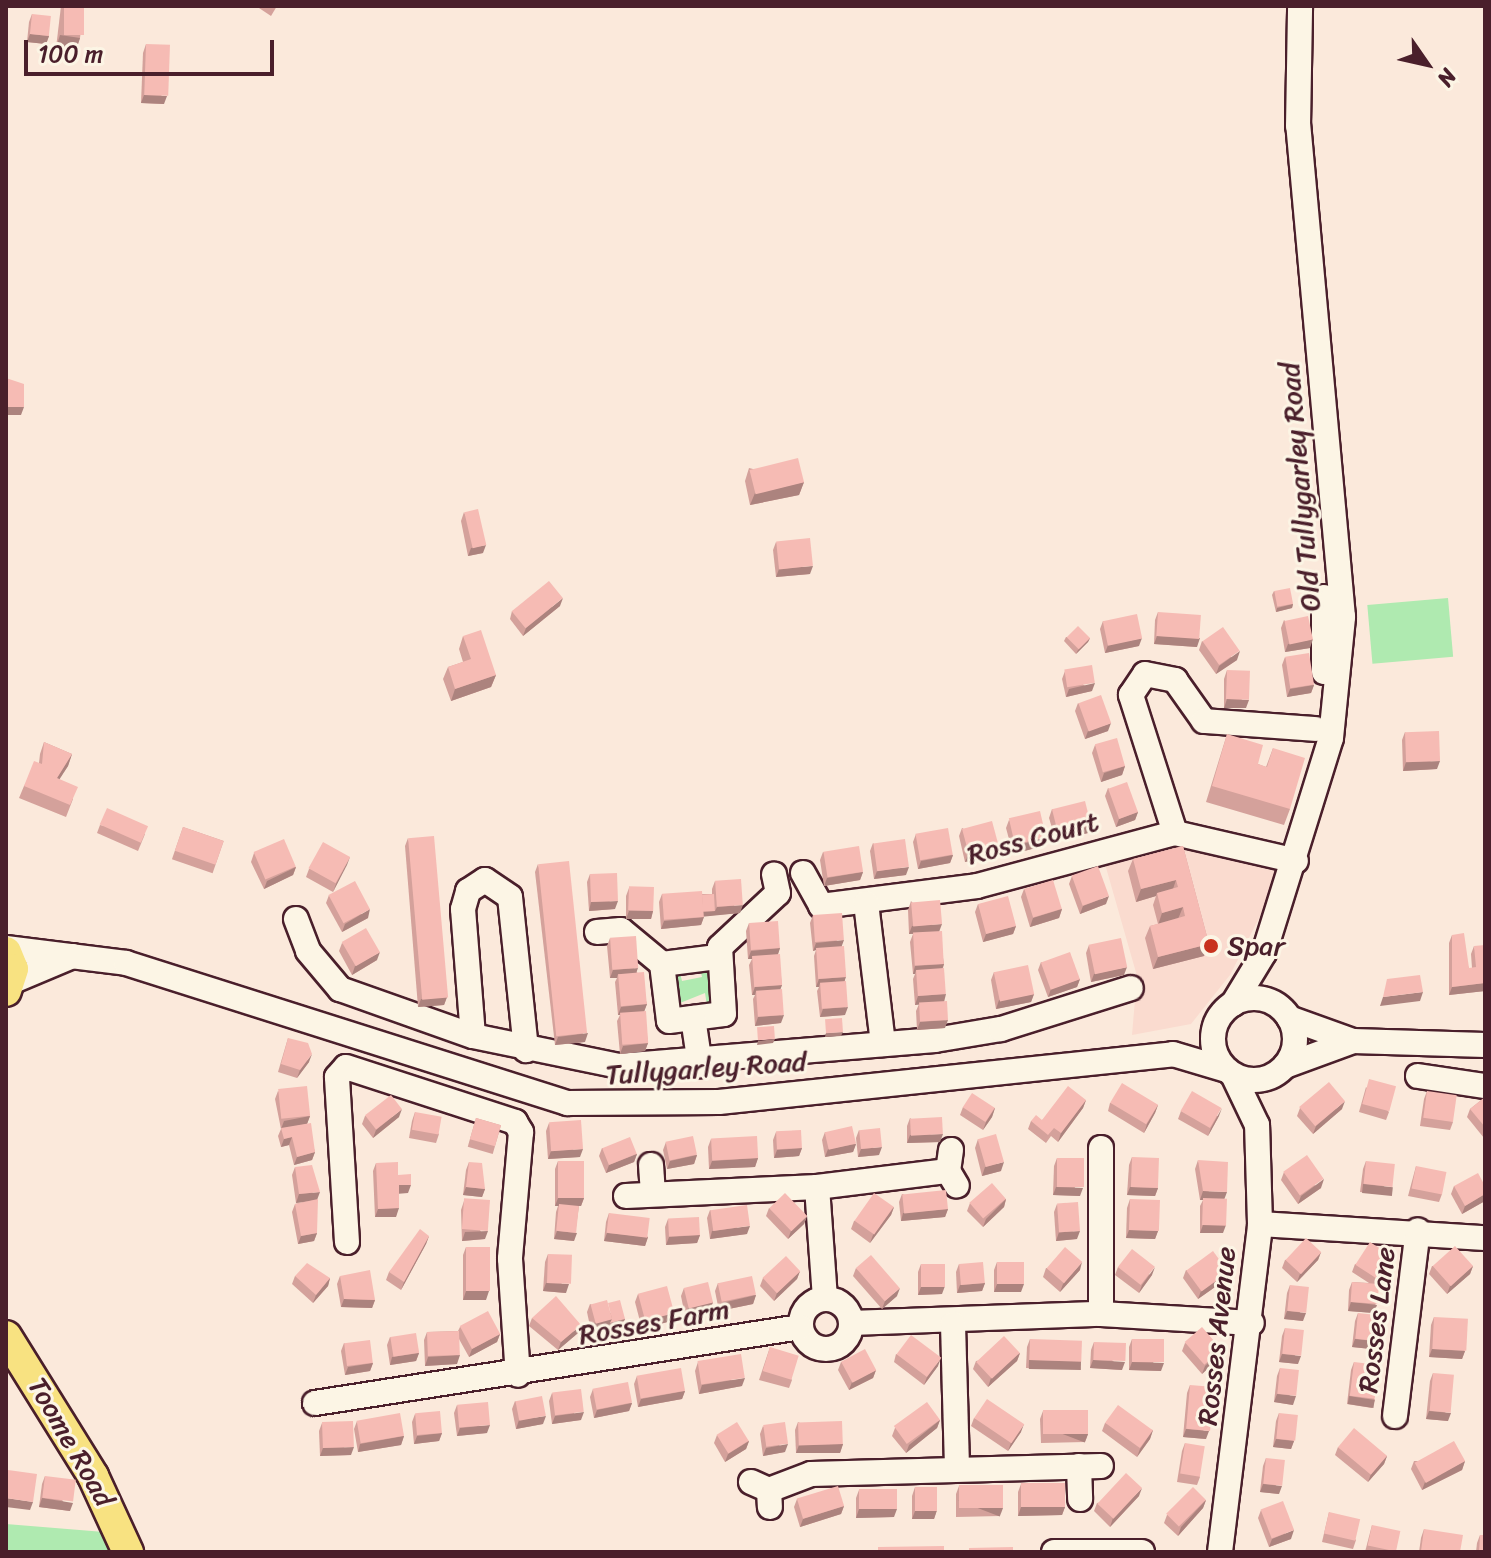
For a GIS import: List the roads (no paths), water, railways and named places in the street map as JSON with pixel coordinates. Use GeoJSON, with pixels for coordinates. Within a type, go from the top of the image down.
{"type":"FeatureCollection","features":[{"type":"Feature","properties":{"kind":"main road"},"geometry":{"type":"LineString","coordinates":[[6,950],[8,986]]}},
{"type":"Feature","properties":{"kind":"main road","name":"Toome Road"},"geometry":{"type":"LineString","coordinates":[[7,1338],[93,1476],[128,1552]]}},
{"type":"Feature","properties":{"kind":"street","name":"Old Tullygarley Road"},"geometry":{"type":"LineString","coordinates":[[1233,1004],[1264,953],[1296,861],[1331,738],[1343,617],[1298,126],[1300,6]]}},
{"type":"Feature","properties":{"kind":"street"},"geometry":{"type":"LineString","coordinates":[[1175,833],[1131,695],[1145,674],[1175,680],[1204,721],[1312,741],[1324,597]]}},
{"type":"Feature","properties":{"kind":"street","name":"Ross Court"},"geometry":{"type":"LineString","coordinates":[[803,873],[821,906],[866,903],[977,886],[1175,833],[1296,861]]}},
{"type":"Feature","properties":{"kind":"street"},"geometry":{"type":"LineString","coordinates":[[597,932],[621,930],[662,964],[669,1021],[724,1014],[717,957],[734,929],[778,893],[774,874]]}},
{"type":"Feature","properties":{"kind":"street"},"geometry":{"type":"LineString","coordinates":[[473,1036],[463,909],[468,891],[485,880],[510,897],[526,1050]]}},
{"type":"Feature","properties":{"kind":"street"},"geometry":{"type":"LineString","coordinates":[[866,903],[883,1044]]}},
{"type":"Feature","properties":{"kind":"street"},"geometry":{"type":"LineString","coordinates":[[296,919],[308,951],[340,989],[473,1036],[526,1050],[619,1066],[700,1065],[1001,1029],[1131,988]]}},
{"type":"Feature","properties":{"kind":"street","name":"Tullygarley Road"},"geometry":{"type":"LineString","coordinates":[[6,950],[126,963],[567,1103],[719,1102],[1173,1054],[1230,1072]]}},
{"type":"Feature","properties":{"kind":"street"},"geometry":{"type":"LineString","coordinates":[[1264,953],[1295,1037],[1282,1069]]}},
{"type":"Feature","properties":{"kind":"street"},"geometry":{"type":"LineString","coordinates":[[8,986],[73,956]]}},
{"type":"Feature","properties":{"kind":"street"},"geometry":{"type":"LineString","coordinates":[[662,964],[717,957]]}},
{"type":"Feature","properties":{"kind":"street"},"geometry":{"type":"LineString","coordinates":[[1353,1041],[1256,1081],[1230,1072],[1213,1045],[1215,1027],[1233,1004],[1256,998],[1353,1041],[1485,1045]]}},
{"type":"Feature","properties":{"kind":"street"},"geometry":{"type":"LineString","coordinates":[[693,1018],[700,1065]]}},
{"type":"Feature","properties":{"kind":"street","name":"Tullygarley Road"},"geometry":{"type":"LineString","coordinates":[[1173,1054],[1215,1027]]}},
{"type":"Feature","properties":{"kind":"street"},"geometry":{"type":"LineString","coordinates":[[349,1247],[337,1077],[346,1067],[515,1122],[521,1132],[510,1259],[518,1375]]}},
{"type":"Feature","properties":{"kind":"street","name":"Rosses Avenue"},"geometry":{"type":"LineString","coordinates":[[1257,1125],[1282,1069]]}},
{"type":"Feature","properties":{"kind":"street","name":"Rosses Avenue"},"geometry":{"type":"LineString","coordinates":[[1220,1552],[1252,1323],[1260,1224],[1257,1125],[1230,1072]]}},
{"type":"Feature","properties":{"kind":"street"},"geometry":{"type":"LineString","coordinates":[[1418,1076],[1485,1086]]}},
{"type":"Feature","properties":{"kind":"street"},"geometry":{"type":"LineString","coordinates":[[1101,1314],[1102,1144]]}},
{"type":"Feature","properties":{"kind":"street"},"geometry":{"type":"LineString","coordinates":[[651,1165],[653,1194]]}},
{"type":"Feature","properties":{"kind":"street"},"geometry":{"type":"LineString","coordinates":[[626,1196],[817,1187],[952,1169]]}},
{"type":"Feature","properties":{"kind":"street"},"geometry":{"type":"LineString","coordinates":[[817,1187],[825,1298]]}},
{"type":"Feature","properties":{"kind":"street","name":"Rosses Lane"},"geometry":{"type":"LineString","coordinates":[[1260,1224],[1418,1230],[1485,1238]]}},
{"type":"Feature","properties":{"kind":"street","name":"Rosses Lane"},"geometry":{"type":"LineString","coordinates":[[1395,1416],[1418,1230]]}},
{"type":"Feature","properties":{"kind":"street"},"geometry":{"type":"LineString","coordinates":[[825,1298],[846,1308],[851,1323],[840,1345],[823,1349],[800,1327],[806,1308],[825,1298]]}},
{"type":"Feature","properties":{"kind":"street"},"geometry":{"type":"LineString","coordinates":[[851,1323],[953,1324],[1101,1314],[1252,1323]]}},
{"type":"Feature","properties":{"kind":"street"},"geometry":{"type":"LineString","coordinates":[[953,1324],[957,1467]]}},
{"type":"Feature","properties":{"kind":"street","name":"Rosses Farm"},"geometry":{"type":"LineString","coordinates":[[315,1403],[518,1375],[800,1327]]}},
{"type":"Feature","properties":{"kind":"street"},"geometry":{"type":"LineString","coordinates":[[763,1493],[811,1474],[957,1467],[1090,1466],[1080,1499]]}},
{"type":"Feature","properties":{"kind":"street"},"geometry":{"type":"LineString","coordinates":[[1054,1552],[1142,1552]]}},
{"type":"Feature","properties":{"kind":"place","name":"Spar"},"geometry":{"type":"Point","coordinates":[1211,946]}}]}
